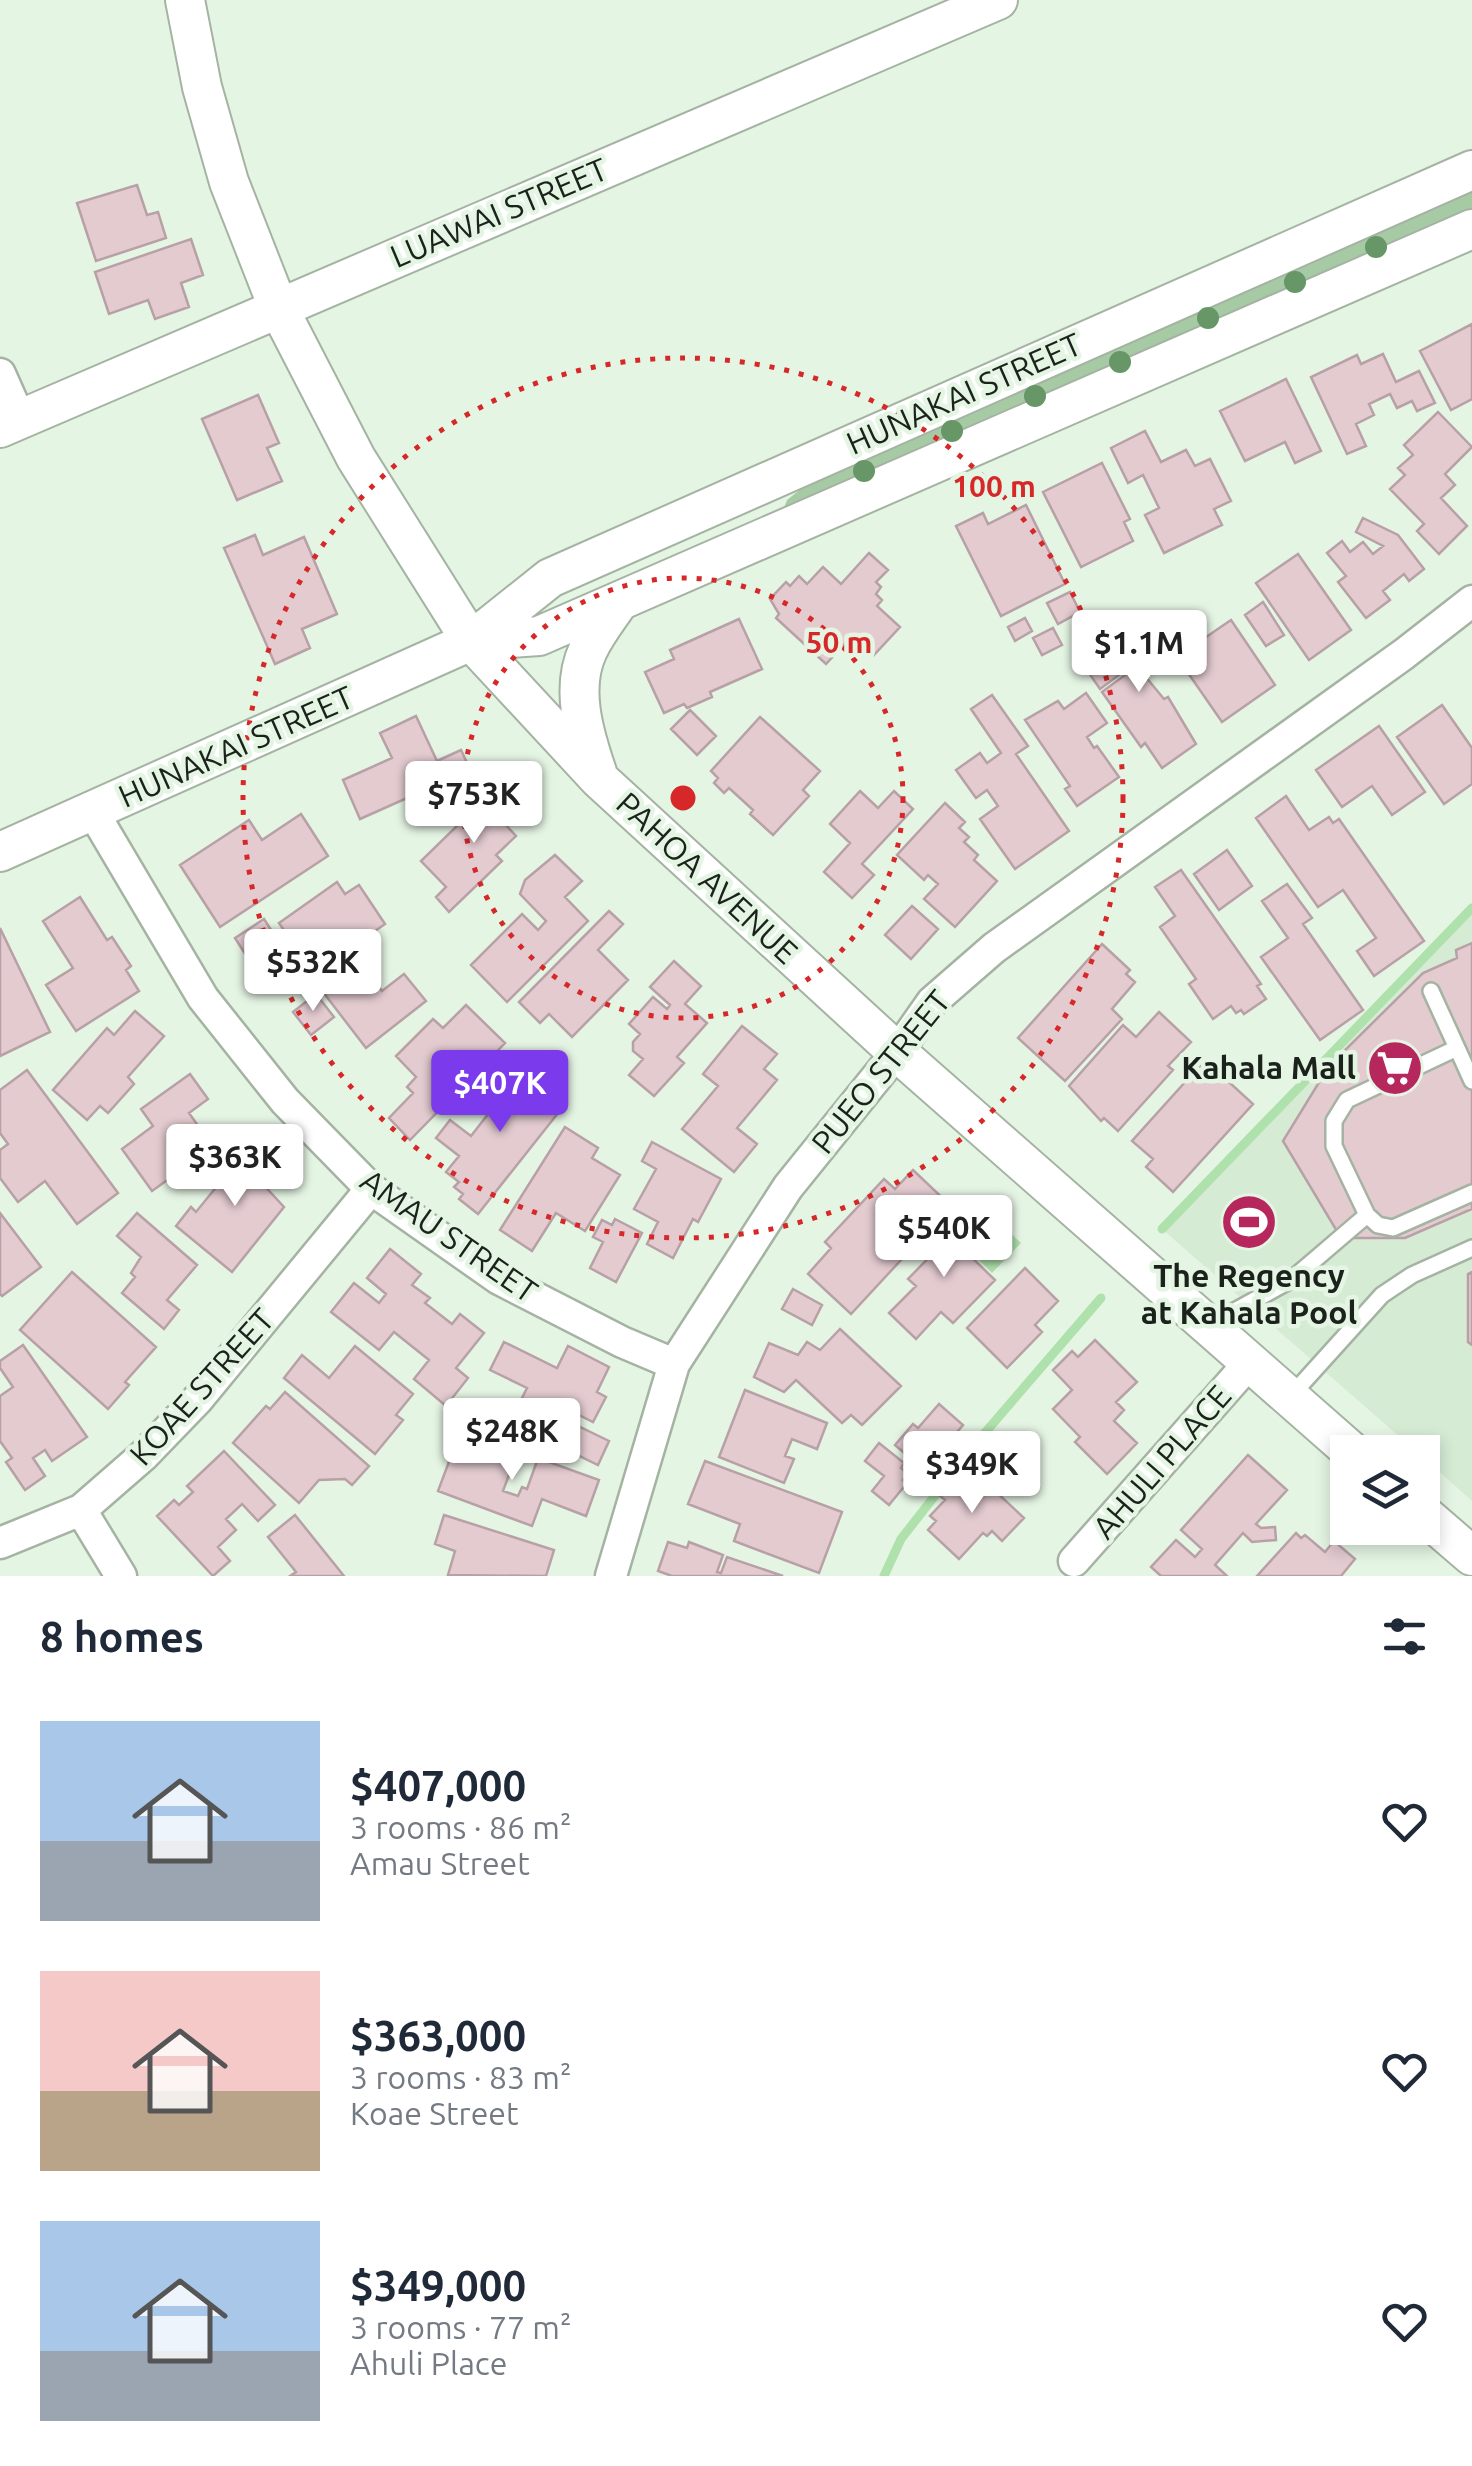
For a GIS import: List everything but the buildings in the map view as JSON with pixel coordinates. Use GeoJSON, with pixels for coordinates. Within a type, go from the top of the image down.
{"type":"FeatureCollection","features":[{"type":"Feature","properties":{"kind":"street"},"geometry":{"type":"LineString","coordinates":[[170,0],[202,86]]}},
{"type":"Feature","properties":{"kind":"street","name":"PAHOA AVENUE"},"geometry":{"type":"LineString","coordinates":[[184,0],[228,182],[278,308],[356,458],[471,641],[599,779],[897,1052],[1332,1435]]}},
{"type":"Feature","properties":{"kind":"street","name":"LUAWAI STREET"},"geometry":{"type":"LineString","coordinates":[[10,423],[998,0]]}},
{"type":"Feature","properties":{"kind":"street","name":"HUNAKAI STREET"},"geometry":{"type":"LineString","coordinates":[[0,852],[471,641],[550,578],[1472,170]]}},
{"type":"Feature","properties":{"kind":"street","name":"HUNAKAI STREET"},"geometry":{"type":"LineString","coordinates":[[471,641],[539,636],[1472,228]]}},
{"type":"Feature","properties":{"kind":"street"},"geometry":{"type":"LineString","coordinates":[[0,374],[10,423]]}},
{"type":"Feature","properties":{"kind":"street","name":"PUEO STREET"},"geometry":{"type":"LineString","coordinates":[[611,1576],[674,1364],[788,1188],[932,1002],[994,948],[1389,665],[1472,600]]}},
{"type":"Feature","properties":{"kind":"street"},"geometry":{"type":"LineString","coordinates":[[599,779],[584,734],[580,690],[588,651],[618,603]]}},
{"type":"Feature","properties":{"kind":"street","name":"AMAU STREET"},"geometry":{"type":"LineString","coordinates":[[94,812],[203,998],[285,1101],[371,1189],[499,1279],[674,1364]]}},
{"type":"Feature","properties":{"kind":"street","name":"KOAE STREET"},"geometry":{"type":"LineString","coordinates":[[0,1543],[80,1510],[144,1456],[198,1400],[371,1189]]}},
{"type":"Feature","properties":{"kind":"street","name":"AHULI PLACE"},"geometry":{"type":"LineString","coordinates":[[1074,1561],[1250,1362]]}},
{"type":"Feature","properties":{"kind":"street"},"geometry":{"type":"LineString","coordinates":[[80,1510],[121,1576]]}},
{"type":"Feature","properties":{"kind":"street"},"geometry":{"type":"LineString","coordinates":[[1440,1529],[1472,1556]]}},
{"type":"Feature","properties":{"kind":"lane"},"geometry":{"type":"LineString","coordinates":[[1431,990],[1472,1081]]}},
{"type":"Feature","properties":{"kind":"lane"},"geometry":{"type":"LineString","coordinates":[[1457,1048],[1347,1100],[1334,1122],[1334,1146],[1367,1214],[1378,1225],[1394,1228],[1472,1192]]}},
{"type":"Feature","properties":{"kind":"lane"},"geometry":{"type":"LineString","coordinates":[[1208,1326],[1291,1280],[1367,1214]]}},
{"type":"Feature","properties":{"kind":"lane"},"geometry":{"type":"LineString","coordinates":[[1289,1398],[1382,1295],[1412,1275],[1472,1248]]}},
{"type":"Feature","properties":{"kind":"shaded area"},"geometry":{"type":"Polygon","coordinates":[[[1472,190],[1472,215],[780,518],[787,500],[811,481],[1472,190]]]}},
{"type":"Feature","properties":{"kind":"shaded area","name":"Kahala Mall"},"geometry":{"type":"Polygon","coordinates":[[[1472,908],[1472,1501],[1440,1472],[1440,1435],[1398,1435],[1162,1229],[1472,908]]]}},
{"type":"Feature","properties":{"kind":"shaded area","name":"The Regency at Kahala Pool"},"geometry":{"type":"Polygon","coordinates":[[[1243,1198],[1259,1203],[1272,1226],[1269,1240],[1257,1248],[1239,1245],[1228,1228],[1228,1211],[1243,1198]]]}},
{"type":"Feature","properties":{"kind":"shaded area"},"geometry":{"type":"Polygon","coordinates":[[[1000,1223],[1021,1243],[992,1273],[971,1252],[1000,1223]]]}},
{"type":"Feature","properties":{"kind":"waterway"},"geometry":{"type":"LineString","coordinates":[[1162,1229],[1472,908]]}},
{"type":"Feature","properties":{"kind":"waterway"},"geometry":{"type":"LineString","coordinates":[[884,1576],[901,1539],[977,1442],[1101,1298]]}},
{"type":"Feature","properties":{"kind":"place","name":"Kahala Mall"},"geometry":{"type":"Point","coordinates":[1395,1068]}},
{"type":"Feature","properties":{"kind":"place","name":"The Regency at Kahala Pool"},"geometry":{"type":"Point","coordinates":[1249,1222]}}]}
